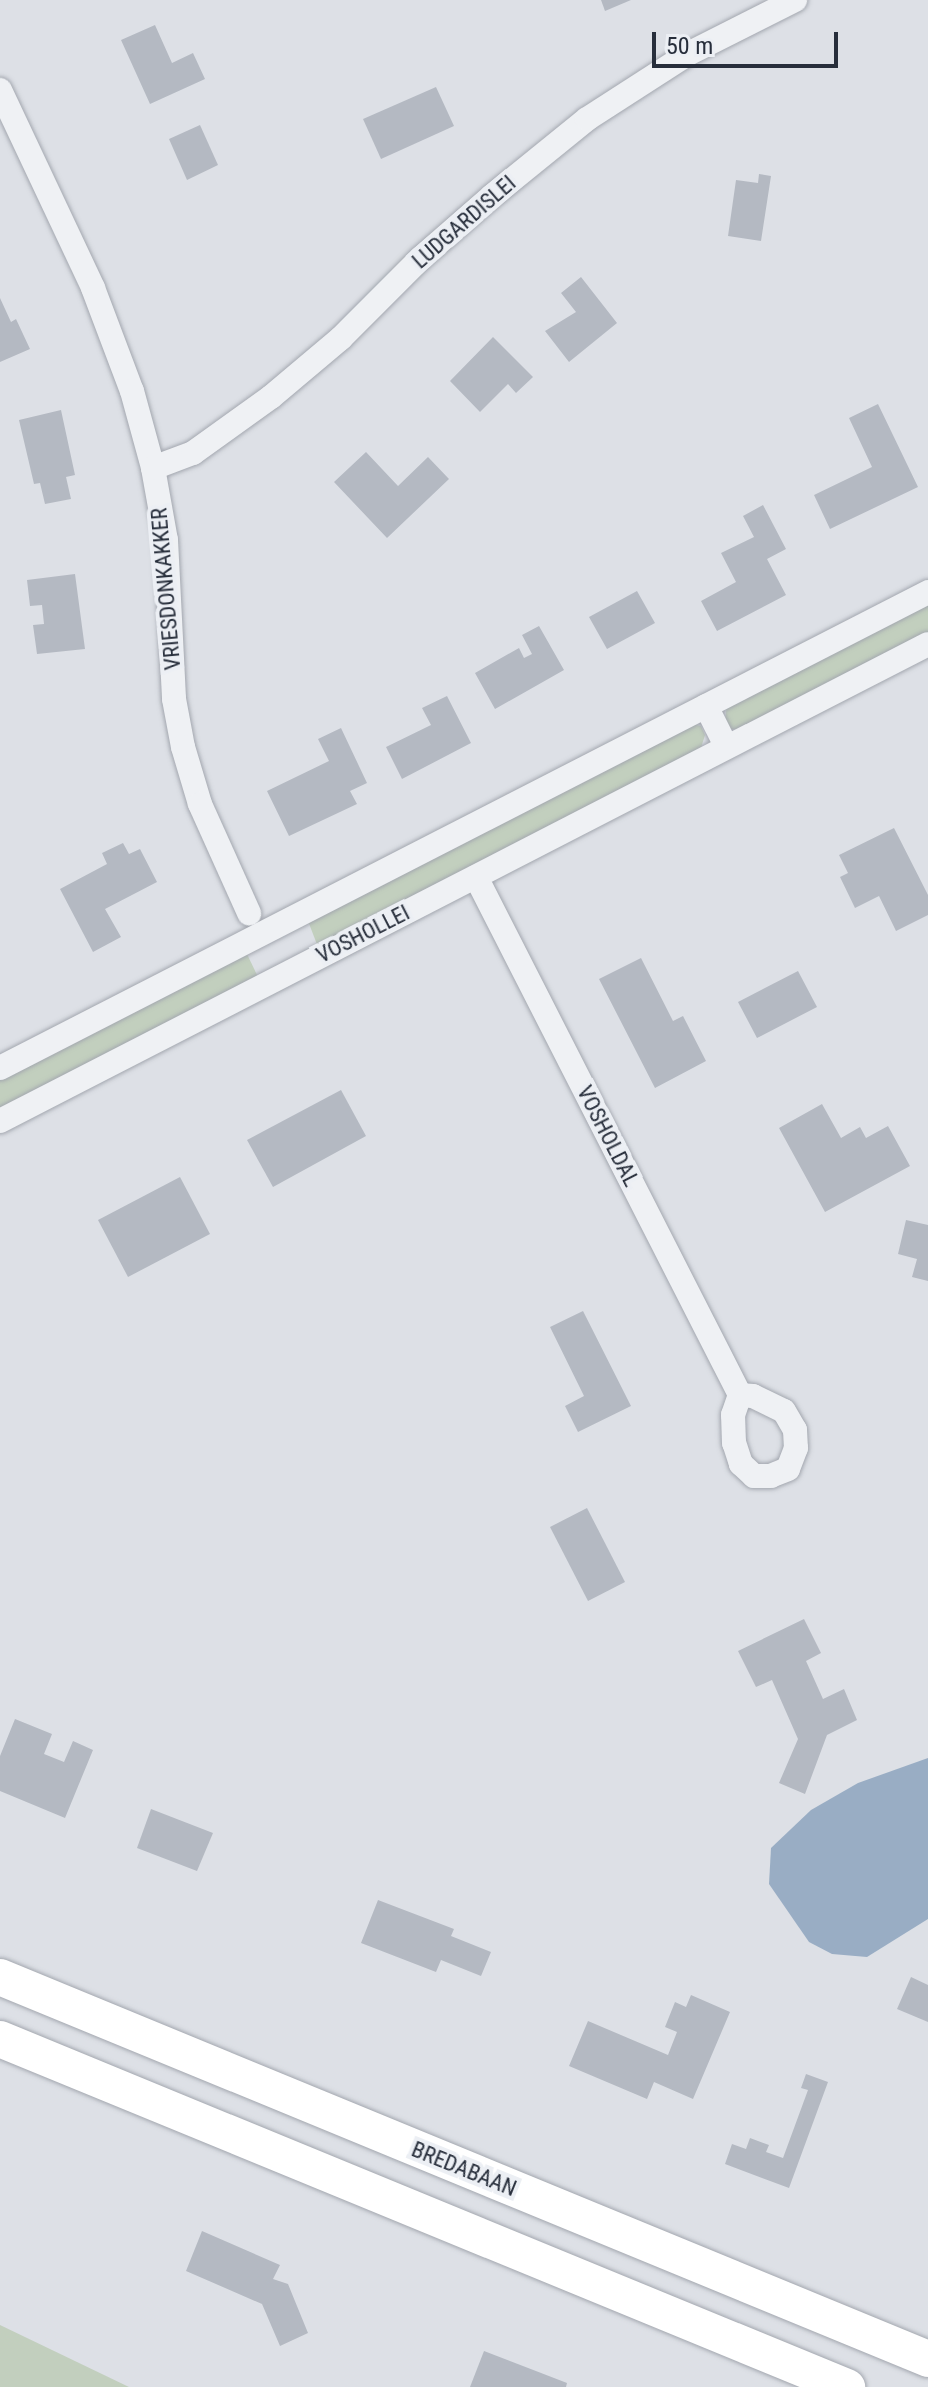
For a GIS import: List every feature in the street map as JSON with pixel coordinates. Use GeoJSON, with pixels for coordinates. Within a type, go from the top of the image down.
{"type":"FeatureCollection","features":[{"type":"Feature","properties":{"kind":"main road","name":"BREDABAAN"},"geometry":{"type":"LineString","coordinates":[[0,1977],[928,2359]]}},
{"type":"Feature","properties":{"kind":"main road"},"geometry":{"type":"LineString","coordinates":[[0,2039],[847,2387]]}},
{"type":"Feature","properties":{"kind":"street","name":"LUDGARDISLEI"},"geometry":{"type":"LineString","coordinates":[[153,468],[193,453],[271,397],[341,338],[421,258],[587,119],[688,54],[795,0]]}},
{"type":"Feature","properties":{"kind":"street","name":"VRIESDONKAKKER"},"geometry":{"type":"LineString","coordinates":[[0,90],[93,288],[132,391],[153,468],[166,540],[174,699],[181,735],[200,804],[249,913]]}},
{"type":"Feature","properties":{"kind":"street"},"geometry":{"type":"LineString","coordinates":[[0,1068],[928,592]]}},
{"type":"Feature","properties":{"kind":"street","name":"VOSHOLLEI"},"geometry":{"type":"LineString","coordinates":[[0,1121],[928,644]]}},
{"type":"Feature","properties":{"kind":"street"},"geometry":{"type":"LineString","coordinates":[[706,706],[726,746]]}},
{"type":"Feature","properties":{"kind":"street","name":"VOSHOLDAL"},"geometry":{"type":"LineString","coordinates":[[476,877],[740,1395]]}},
{"type":"Feature","properties":{"kind":"green space"},"geometry":{"type":"Polygon","coordinates":[[[928,602],[928,633],[740,729],[730,729],[725,721],[727,704],[928,602]]]}},
{"type":"Feature","properties":{"kind":"green space"},"geometry":{"type":"Polygon","coordinates":[[[692,724],[701,726],[705,735],[700,751],[318,947],[308,921],[692,724]]]}},
{"type":"Feature","properties":{"kind":"green space"},"geometry":{"type":"Polygon","coordinates":[[[246,952],[258,977],[0,1109],[0,1079],[246,952]]]}},
{"type":"Feature","properties":{"kind":"green space"},"geometry":{"type":"Polygon","coordinates":[[[0,2325],[129,2387],[0,2387],[0,2325]]]}},
{"type":"Feature","properties":{"kind":"water"},"geometry":{"type":"Polygon","coordinates":[[[928,1758],[928,1919],[867,1957],[832,1954],[809,1942],[769,1884],[771,1848],[811,1810],[858,1783],[928,1758]]]}},
{"type":"Feature","properties":{"kind":"building"},"geometry":{"type":"Polygon","coordinates":[[[601,0],[631,0],[605,11],[601,0]]]}},
{"type":"Feature","properties":{"kind":"building"},"geometry":{"type":"Polygon","coordinates":[[[155,25],[172,63],[193,53],[205,79],[150,104],[121,40],[155,25]]]}},
{"type":"Feature","properties":{"kind":"building"},"geometry":{"type":"Polygon","coordinates":[[[436,87],[454,126],[381,159],[363,119],[436,87]]]}},
{"type":"Feature","properties":{"kind":"building"},"geometry":{"type":"Polygon","coordinates":[[[200,125],[218,165],[187,180],[169,139],[200,125]]]}},
{"type":"Feature","properties":{"kind":"building"},"geometry":{"type":"Polygon","coordinates":[[[759,174],[771,176],[761,241],[728,236],[736,180],[758,183],[759,174]]]}},
{"type":"Feature","properties":{"kind":"building"},"geometry":{"type":"Polygon","coordinates":[[[581,277],[617,323],[569,362],[545,331],[576,312],[561,293],[581,277]]]}},
{"type":"Feature","properties":{"kind":"building"},"geometry":{"type":"Polygon","coordinates":[[[0,298],[11,322],[16,319],[30,349],[0,362],[0,298]]]}},
{"type":"Feature","properties":{"kind":"building"},"geometry":{"type":"Polygon","coordinates":[[[493,337],[533,377],[516,393],[508,384],[480,412],[450,381],[493,337]]]}},
{"type":"Feature","properties":{"kind":"building"},"geometry":{"type":"Polygon","coordinates":[[[878,404],[918,487],[830,529],[814,495],[872,467],[849,418],[878,404]]]}},
{"type":"Feature","properties":{"kind":"building"},"geometry":{"type":"Polygon","coordinates":[[[61,410],[75,475],[66,477],[71,499],[45,504],[40,483],[34,484],[19,420],[61,410]]]}},
{"type":"Feature","properties":{"kind":"building"},"geometry":{"type":"Polygon","coordinates":[[[366,452],[398,486],[428,457],[449,479],[387,538],[334,482],[366,452]]]}},
{"type":"Feature","properties":{"kind":"building"},"geometry":{"type":"Polygon","coordinates":[[[763,505],[786,549],[767,559],[786,595],[717,631],[701,601],[736,582],[721,553],[754,537],[743,516],[763,505]]]}},
{"type":"Feature","properties":{"kind":"building"},"geometry":{"type":"Polygon","coordinates":[[[75,574],[85,649],[37,654],[33,625],[44,624],[42,605],[30,606],[27,580],[75,574]]]}},
{"type":"Feature","properties":{"kind":"building"},"geometry":{"type":"Polygon","coordinates":[[[637,591],[655,623],[607,649],[589,617],[637,591]]]}},
{"type":"Feature","properties":{"kind":"building"},"geometry":{"type":"Polygon","coordinates":[[[539,626],[564,670],[495,709],[475,673],[519,648],[524,658],[532,654],[522,635],[539,626]]]}},
{"type":"Feature","properties":{"kind":"building"},"geometry":{"type":"Polygon","coordinates":[[[447,696],[471,743],[402,779],[386,747],[431,725],[422,708],[447,696]]]}},
{"type":"Feature","properties":{"kind":"building"},"geometry":{"type":"Polygon","coordinates":[[[341,728],[367,783],[350,791],[357,804],[289,836],[267,791],[329,761],[318,739],[341,728]]]}},
{"type":"Feature","properties":{"kind":"building"},"geometry":{"type":"Polygon","coordinates":[[[894,828],[928,895],[928,915],[896,931],[879,896],[855,908],[840,877],[848,873],[839,855],[894,828]]]}},
{"type":"Feature","properties":{"kind":"building"},"geometry":{"type":"Polygon","coordinates":[[[123,843],[129,854],[140,849],[157,882],[105,909],[121,937],[93,952],[60,889],[107,864],[102,853],[123,843]]]}},
{"type":"Feature","properties":{"kind":"building"},"geometry":{"type":"Polygon","coordinates":[[[641,958],[673,1021],[683,1016],[706,1061],[655,1088],[599,979],[641,958]]]}},
{"type":"Feature","properties":{"kind":"building"},"geometry":{"type":"Polygon","coordinates":[[[798,971],[817,1007],[757,1038],[738,1002],[798,971]]]}},
{"type":"Feature","properties":{"kind":"building"},"geometry":{"type":"Polygon","coordinates":[[[341,1090],[366,1136],[273,1187],[247,1140],[341,1090]]]}},
{"type":"Feature","properties":{"kind":"building"},"geometry":{"type":"Polygon","coordinates":[[[822,1104],[841,1138],[860,1127],[866,1138],[888,1126],[910,1166],[825,1212],[779,1128],[822,1104]]]}},
{"type":"Feature","properties":{"kind":"building"},"geometry":{"type":"Polygon","coordinates":[[[180,1177],[210,1234],[128,1277],[98,1220],[180,1177]]]}},
{"type":"Feature","properties":{"kind":"building"},"geometry":{"type":"Polygon","coordinates":[[[906,1220],[928,1225],[928,1281],[912,1277],[917,1259],[898,1254],[906,1220]]]}},
{"type":"Feature","properties":{"kind":"building"},"geometry":{"type":"Polygon","coordinates":[[[583,1311],[631,1406],[578,1432],[565,1406],[584,1396],[550,1327],[583,1311]]]}},
{"type":"Feature","properties":{"kind":"building"},"geometry":{"type":"Polygon","coordinates":[[[587,1508],[625,1582],[588,1601],[550,1527],[587,1508]]]}},
{"type":"Feature","properties":{"kind":"building"},"geometry":{"type":"Polygon","coordinates":[[[804,1619],[821,1653],[806,1661],[823,1699],[844,1689],[857,1720],[827,1735],[805,1794],[779,1783],[798,1739],[772,1680],[756,1687],[738,1651],[804,1619]]]}},
{"type":"Feature","properties":{"kind":"building"},"geometry":{"type":"Polygon","coordinates":[[[15,1719],[52,1734],[44,1754],[64,1762],[73,1741],[93,1750],[65,1818],[0,1791],[0,1756],[15,1719]]]}},
{"type":"Feature","properties":{"kind":"building"},"geometry":{"type":"Polygon","coordinates":[[[151,1809],[213,1833],[197,1871],[137,1848],[151,1809]]]}},
{"type":"Feature","properties":{"kind":"building"},"geometry":{"type":"Polygon","coordinates":[[[378,1900],[454,1929],[451,1936],[491,1952],[481,1976],[441,1960],[436,1972],[361,1943],[378,1900]]]}},
{"type":"Feature","properties":{"kind":"building"},"geometry":{"type":"Polygon","coordinates":[[[911,1977],[928,1985],[928,2022],[897,2009],[911,1977]]]}},
{"type":"Feature","properties":{"kind":"building"},"geometry":{"type":"Polygon","coordinates":[[[691,1995],[730,2012],[693,2099],[654,2082],[647,2099],[569,2066],[588,2021],[668,2055],[677,2032],[665,2027],[675,2002],[686,2007],[691,1995]]]}},
{"type":"Feature","properties":{"kind":"building"},"geometry":{"type":"Polygon","coordinates":[[[806,2074],[828,2082],[789,2188],[725,2164],[732,2144],[746,2149],[750,2138],[769,2145],[766,2152],[783,2158],[808,2090],[801,2088],[806,2074]]]}},
{"type":"Feature","properties":{"kind":"building"},"geometry":{"type":"Polygon","coordinates":[[[202,2231],[280,2265],[273,2279],[288,2284],[308,2333],[280,2346],[262,2304],[186,2271],[202,2231]]]}},
{"type":"Feature","properties":{"kind":"building"},"geometry":{"type":"Polygon","coordinates":[[[484,2351],[567,2383],[566,2387],[470,2387],[484,2351]]]}}]}
